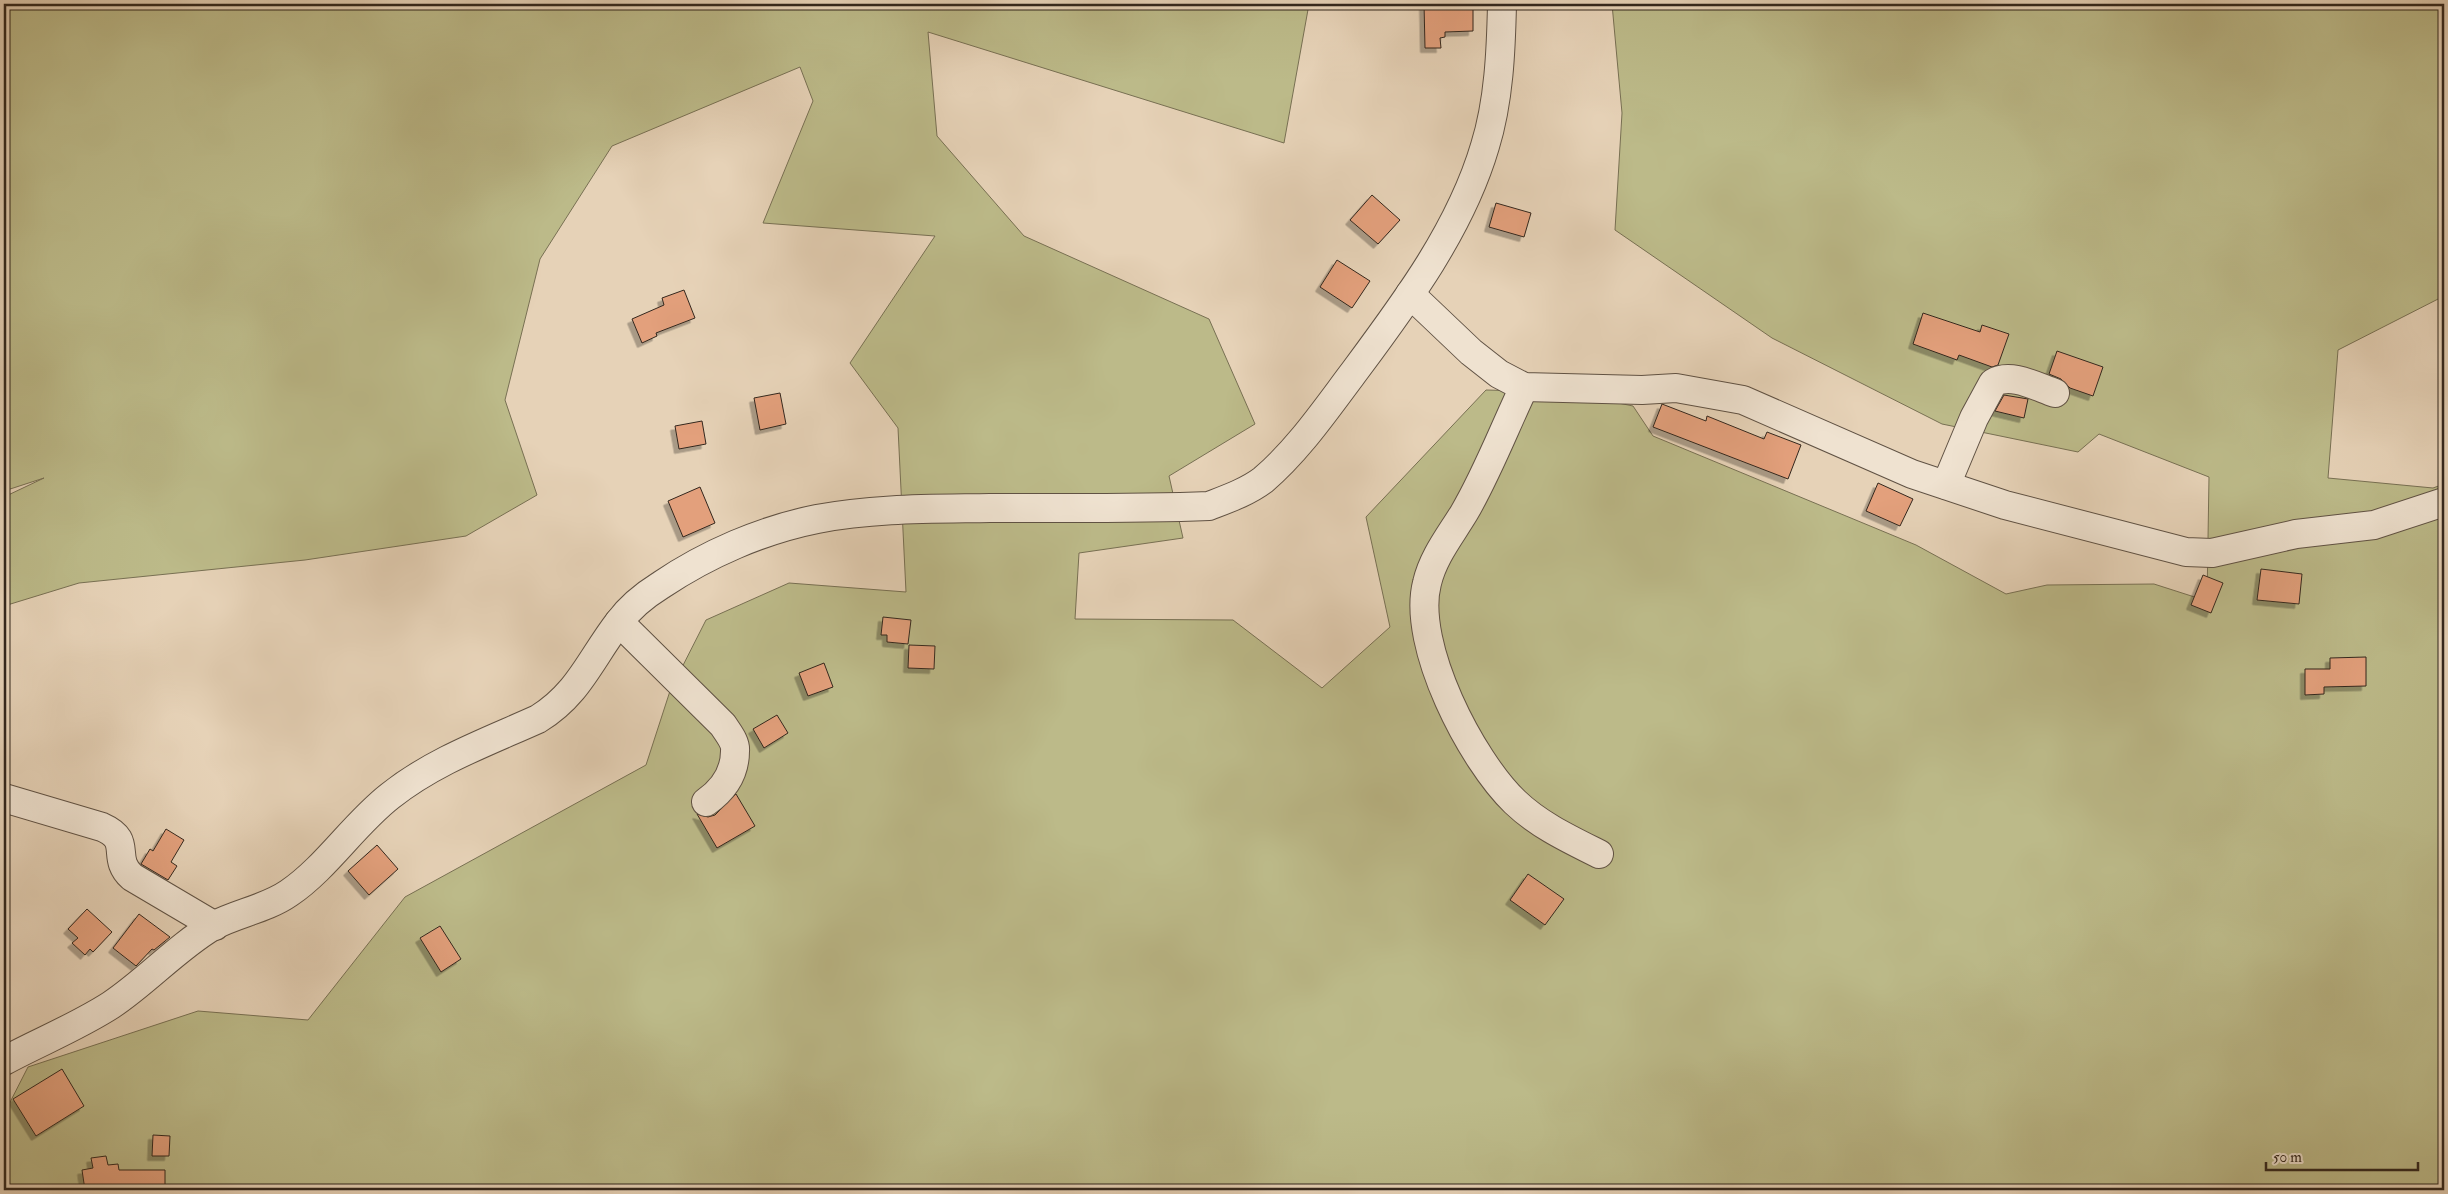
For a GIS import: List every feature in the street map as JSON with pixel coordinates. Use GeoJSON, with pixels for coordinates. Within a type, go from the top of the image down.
{"type":"FeatureCollection","features":[{"type":"Feature","properties":{"kind":"street"},"geometry":{"type":"LineString","coordinates":[[4,1061],[112,1004],[175,952],[214,926],[263,907],[301,884],[389,796],[427,770],[538,719],[555,709],[582,679],[619,622],[634,604],[661,584],[709,558],[763,534],[816,519],[864,512],[921,509],[1209,506],[1239,495],[1262,481],[1318,420],[1410,294],[1453,222],[1472,182],[1486,145],[1493,110],[1501,35],[1502,4]]}},
{"type":"Feature","properties":{"kind":"street"},"geometry":{"type":"LineString","coordinates":[[1410,294],[1471,352],[1499,374],[1524,387],[1642,390],[1676,388],[1743,400],[1912,474],[1946,486],[2005,504],[2186,552],[2212,554],[2296,534],[2374,525],[2444,502]]}},
{"type":"Feature","properties":{"kind":"street"},"geometry":{"type":"LineString","coordinates":[[1946,486],[1974,418],[1993,383],[2005,378],[2055,393]]}},
{"type":"Feature","properties":{"kind":"street"},"geometry":{"type":"LineString","coordinates":[[1524,387],[1464,513],[1441,548],[1426,583],[1424,603],[1429,643],[1439,675],[1457,718],[1493,778],[1516,803],[1553,831],[1599,854]]}},
{"type":"Feature","properties":{"kind":"street"},"geometry":{"type":"LineString","coordinates":[[619,622],[724,726],[732,739],[736,750],[730,774],[722,790],[706,802]]}},
{"type":"Feature","properties":{"kind":"street"},"geometry":{"type":"LineString","coordinates":[[4,798],[114,832],[119,840],[124,868],[132,877],[214,926]]}},
{"type":"Feature","properties":{"kind":"shaded area"},"geometry":{"type":"Polygon","coordinates":[[[4,4],[1309,4],[1284,143],[928,32],[937,136],[1024,236],[1209,319],[1255,424],[1169,476],[1183,538],[1079,553],[1075,619],[1233,620],[1322,688],[1390,627],[1366,517],[1486,390],[1565,392],[1633,406],[1653,436],[1916,545],[2006,594],[2047,585],[2154,584],[2207,601],[2209,477],[2099,434],[2078,452],[1942,424],[1772,338],[1615,230],[1622,113],[1612,4],[2444,4],[2444,296],[2338,350],[2328,478],[2433,488],[2444,484],[2444,1190],[4,1190],[4,1114],[28,1067],[198,1011],[308,1020],[405,897],[646,765],[670,691],[706,620],[789,583],[906,592],[898,428],[850,363],[935,236],[763,223],[813,101],[800,67],[612,146],[540,259],[505,400],[537,495],[466,536],[305,560],[79,583],[4,606],[4,497],[44,478],[4,491],[4,4]]]}},
{"type":"Feature","properties":{"kind":"building"},"geometry":{"type":"Polygon","coordinates":[[[1424,4],[1473,4],[1473,31],[1445,32],[1445,37],[1440,38],[1441,48],[1425,48],[1424,4]]]}},
{"type":"Feature","properties":{"kind":"building"},"geometry":{"type":"Polygon","coordinates":[[[1372,195],[1400,220],[1378,244],[1350,220],[1372,195]]]}},
{"type":"Feature","properties":{"kind":"building"},"geometry":{"type":"Polygon","coordinates":[[[1496,203],[1531,213],[1524,237],[1489,227],[1496,203]]]}},
{"type":"Feature","properties":{"kind":"building"},"geometry":{"type":"Polygon","coordinates":[[[1337,260],[1370,281],[1352,308],[1320,287],[1337,260]]]}},
{"type":"Feature","properties":{"kind":"building"},"geometry":{"type":"Polygon","coordinates":[[[684,290],[695,318],[656,333],[657,336],[642,343],[632,319],[664,305],[662,298],[684,290]]]}},
{"type":"Feature","properties":{"kind":"building"},"geometry":{"type":"Polygon","coordinates":[[[1923,313],[1980,332],[1982,325],[2009,334],[1998,365],[1992,367],[1959,355],[1957,360],[1913,344],[1923,313]]]}},
{"type":"Feature","properties":{"kind":"building"},"geometry":{"type":"Polygon","coordinates":[[[2057,351],[2103,367],[2093,396],[2070,388],[2061,379],[2049,374],[2057,351]]]}},
{"type":"Feature","properties":{"kind":"building"},"geometry":{"type":"Polygon","coordinates":[[[780,393],[786,424],[760,430],[754,398],[780,393]]]}},
{"type":"Feature","properties":{"kind":"building"},"geometry":{"type":"Polygon","coordinates":[[[2004,395],[2028,399],[2024,418],[1995,411],[2004,395]]]}},
{"type":"Feature","properties":{"kind":"building"},"geometry":{"type":"Polygon","coordinates":[[[1662,404],[1706,421],[1707,416],[1764,439],[1767,432],[1801,445],[1788,479],[1653,427],[1662,404]]]}},
{"type":"Feature","properties":{"kind":"building"},"geometry":{"type":"Polygon","coordinates":[[[702,421],[706,444],[679,449],[675,426],[702,421]]]}},
{"type":"Feature","properties":{"kind":"building"},"geometry":{"type":"Polygon","coordinates":[[[1878,483],[1913,499],[1900,526],[1866,511],[1878,483]]]}},
{"type":"Feature","properties":{"kind":"building"},"geometry":{"type":"Polygon","coordinates":[[[700,487],[715,523],[683,537],[668,501],[700,487]]]}},
{"type":"Feature","properties":{"kind":"building"},"geometry":{"type":"Polygon","coordinates":[[[2261,569],[2302,574],[2299,604],[2257,600],[2261,569]]]}},
{"type":"Feature","properties":{"kind":"building"},"geometry":{"type":"Polygon","coordinates":[[[2203,575],[2223,583],[2211,613],[2191,605],[2203,575]]]}},
{"type":"Feature","properties":{"kind":"building"},"geometry":{"type":"Polygon","coordinates":[[[883,617],[911,620],[908,644],[887,642],[887,635],[881,635],[883,617]]]}},
{"type":"Feature","properties":{"kind":"building"},"geometry":{"type":"Polygon","coordinates":[[[909,645],[935,646],[934,669],[908,668],[909,645]]]}},
{"type":"Feature","properties":{"kind":"building"},"geometry":{"type":"Polygon","coordinates":[[[2366,657],[2366,686],[2324,687],[2324,694],[2305,695],[2305,669],[2330,669],[2330,658],[2366,657]]]}},
{"type":"Feature","properties":{"kind":"building"},"geometry":{"type":"Polygon","coordinates":[[[824,663],[833,687],[808,696],[799,673],[824,663]]]}},
{"type":"Feature","properties":{"kind":"building"},"geometry":{"type":"Polygon","coordinates":[[[777,715],[788,733],[764,748],[753,729],[777,715]]]}},
{"type":"Feature","properties":{"kind":"building"},"geometry":{"type":"Polygon","coordinates":[[[736,794],[755,826],[717,848],[697,814],[708,817],[715,815],[736,794]]]}},
{"type":"Feature","properties":{"kind":"building"},"geometry":{"type":"Polygon","coordinates":[[[166,829],[184,840],[171,862],[177,866],[168,880],[141,864],[150,849],[153,851],[166,829]]]}},
{"type":"Feature","properties":{"kind":"building"},"geometry":{"type":"Polygon","coordinates":[[[377,845],[398,869],[369,895],[348,871],[377,845]]]}},
{"type":"Feature","properties":{"kind":"building"},"geometry":{"type":"Polygon","coordinates":[[[1528,874],[1564,899],[1545,925],[1510,900],[1528,874]]]}},
{"type":"Feature","properties":{"kind":"building"},"geometry":{"type":"Polygon","coordinates":[[[87,909],[112,932],[93,952],[90,949],[85,955],[72,943],[78,938],[68,929],[87,909]]]}},
{"type":"Feature","properties":{"kind":"building"},"geometry":{"type":"Polygon","coordinates":[[[139,914],[170,937],[154,950],[152,949],[136,966],[113,948],[139,914]]]}},
{"type":"Feature","properties":{"kind":"building"},"geometry":{"type":"Polygon","coordinates":[[[440,926],[461,959],[441,972],[420,938],[440,926]]]}},
{"type":"Feature","properties":{"kind":"building"},"geometry":{"type":"Polygon","coordinates":[[[62,1069],[84,1106],[36,1136],[13,1099],[62,1069]]]}},
{"type":"Feature","properties":{"kind":"building"},"geometry":{"type":"Polygon","coordinates":[[[153,1135],[170,1136],[169,1156],[152,1156],[153,1135]]]}},
{"type":"Feature","properties":{"kind":"building"},"geometry":{"type":"Polygon","coordinates":[[[106,1156],[108,1165],[118,1164],[119,1170],[165,1170],[165,1187],[122,1186],[122,1190],[85,1190],[82,1170],[93,1168],[91,1158],[106,1156]]]}}]}
